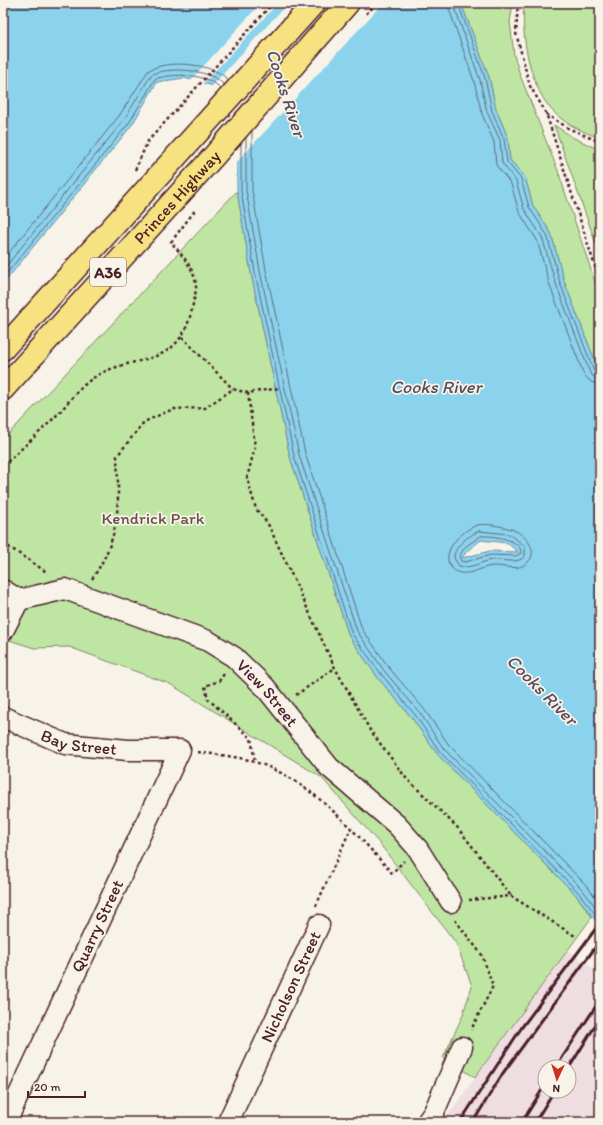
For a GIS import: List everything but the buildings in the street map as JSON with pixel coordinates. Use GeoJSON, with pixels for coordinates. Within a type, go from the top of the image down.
{"type":"FeatureCollection","features":[{"type":"Feature","properties":{"kind":"highway","name":"Princes Highway"},"geometry":{"type":"LineString","coordinates":[[3,349],[314,3]]}},
{"type":"Feature","properties":{"kind":"highway","name":"Princes Highway"},"geometry":{"type":"LineString","coordinates":[[3,389],[214,156],[348,3]]}},
{"type":"Feature","properties":{"kind":"street"},"geometry":{"type":"LineString","coordinates":[[3,631],[11,595],[73,592]]}},
{"type":"Feature","properties":{"kind":"street","name":"View Street"},"geometry":{"type":"LineString","coordinates":[[73,592],[208,641],[234,657],[265,687],[329,767],[397,825],[418,849],[451,902]]}},
{"type":"Feature","properties":{"kind":"street","name":"Bay Street"},"geometry":{"type":"LineString","coordinates":[[3,717],[64,744],[128,750],[180,750]]}},
{"type":"Feature","properties":{"kind":"street","name":"Quarry Street"},"geometry":{"type":"LineString","coordinates":[[6,1122],[180,750]]}},
{"type":"Feature","properties":{"kind":"street","name":"Nicholson Street"},"geometry":{"type":"LineString","coordinates":[[228,1122],[319,925]]}},
{"type":"Feature","properties":{"kind":"street"},"geometry":{"type":"LineString","coordinates":[[427,1122],[434,1112],[462,1047]]}},
{"type":"Feature","properties":{"kind":"path"},"geometry":{"type":"LineString","coordinates":[[134,174],[148,141],[273,3]]}},
{"type":"Feature","properties":{"kind":"path"},"geometry":{"type":"LineString","coordinates":[[518,3],[516,33],[530,86],[546,113],[600,282]]}},
{"type":"Feature","properties":{"kind":"path"},"geometry":{"type":"LineString","coordinates":[[546,113],[568,128],[600,142]]}},
{"type":"Feature","properties":{"kind":"path"},"geometry":{"type":"LineString","coordinates":[[3,466],[54,418],[87,382],[101,372],[145,361],[164,353],[182,337],[190,321],[196,286],[190,268],[171,242]]}},
{"type":"Feature","properties":{"kind":"path"},"geometry":{"type":"LineString","coordinates":[[182,337],[233,389],[248,393],[279,388]]}},
{"type":"Feature","properties":{"kind":"path"},"geometry":{"type":"LineString","coordinates":[[3,543],[53,576],[73,592],[102,565],[115,535],[119,497],[117,456],[144,422],[173,409],[205,408],[233,389]]}},
{"type":"Feature","properties":{"kind":"path"},"geometry":{"type":"LineString","coordinates":[[248,393],[255,447],[247,478],[256,509],[268,524],[335,668],[370,730],[406,778],[457,827],[511,896],[575,936]]}},
{"type":"Feature","properties":{"kind":"path"},"geometry":{"type":"LineString","coordinates":[[280,706],[335,668]]}},
{"type":"Feature","properties":{"kind":"path"},"geometry":{"type":"LineString","coordinates":[[219,681],[205,686],[208,699],[251,738],[255,762]]}},
{"type":"Feature","properties":{"kind":"path"},"geometry":{"type":"LineString","coordinates":[[180,750],[255,762],[295,780],[350,828],[392,873],[418,849]]}},
{"type":"Feature","properties":{"kind":"path","name":"Nicholson Street"},"geometry":{"type":"LineString","coordinates":[[319,925],[315,909],[350,828]]}},
{"type":"Feature","properties":{"kind":"path"},"geometry":{"type":"LineString","coordinates":[[451,902],[511,896]]}},
{"type":"Feature","properties":{"kind":"path"},"geometry":{"type":"LineString","coordinates":[[455,922],[482,955],[493,986],[462,1047]]}},
{"type":"Feature","properties":{"kind":"shaded area"},"geometry":{"type":"Polygon","coordinates":[[[568,950],[600,974],[600,1122],[443,1122],[568,950]]]}},
{"type":"Feature","properties":{"kind":"green space"},"geometry":{"type":"Polygon","coordinates":[[[461,3],[513,3],[510,22],[514,55],[520,75],[558,171],[600,297],[600,374],[564,281],[551,233],[533,206],[525,177],[510,160],[508,138],[496,109],[489,77],[461,3]]]}},
{"type":"Feature","properties":{"kind":"green space"},"geometry":{"type":"Polygon","coordinates":[[[524,3],[600,3],[600,138],[580,130],[560,118],[550,108],[543,97],[532,72],[525,44],[523,16],[524,3]]]}},
{"type":"Feature","properties":{"kind":"green space"},"geometry":{"type":"Polygon","coordinates":[[[554,125],[574,138],[600,150],[600,255],[554,125]]]}},
{"type":"Feature","properties":{"kind":"green space","name":"Kendrick Park"},"geometry":{"type":"Polygon","coordinates":[[[237,191],[251,273],[290,457],[349,636],[378,678],[412,718],[437,754],[576,895],[592,917],[475,1077],[443,1058],[462,1017],[472,986],[456,943],[379,843],[321,777],[170,684],[69,647],[34,648],[3,638],[3,440],[237,191]]]}},
{"type":"Feature","properties":{"kind":"water","name":"Cooks River"},"geometry":{"type":"Polygon","coordinates":[[[3,3],[461,3],[489,77],[496,109],[508,138],[510,160],[525,177],[533,206],[551,233],[564,281],[600,374],[600,926],[576,895],[437,754],[412,718],[378,678],[349,636],[290,457],[251,273],[237,191],[237,116],[214,86],[184,78],[157,82],[132,125],[3,284],[3,3]],[[481,540],[467,551],[462,558],[490,551],[518,552],[507,543],[481,540]]]}},
{"type":"Feature","properties":{"kind":"pier"},"geometry":{"type":"Polygon","coordinates":[[[261,3],[278,3],[202,85],[189,82],[261,3]]]}},
{"type":"Feature","properties":{"kind":"pier"},"geometry":{"type":"Polygon","coordinates":[[[288,3],[383,3],[235,164],[235,117],[211,87],[288,3]]]}},
{"type":"Feature","properties":{"kind":"railway"},"geometry":{"type":"LineString","coordinates":[[460,1122],[522,1027],[600,923]]}},
{"type":"Feature","properties":{"kind":"railway"},"geometry":{"type":"LineString","coordinates":[[473,1122],[503,1073],[600,941]]}},
{"type":"Feature","properties":{"kind":"railway"},"geometry":{"type":"LineString","coordinates":[[561,1059],[600,1000]]}},
{"type":"Feature","properties":{"kind":"railway"},"geometry":{"type":"LineString","coordinates":[[575,1059],[600,1018]]}},
{"type":"Feature","properties":{"kind":"railway"},"geometry":{"type":"LineString","coordinates":[[522,1122],[537,1098]]}},
{"type":"Feature","properties":{"kind":"railway"},"geometry":{"type":"LineString","coordinates":[[535,1122],[549,1099]]}}]}
